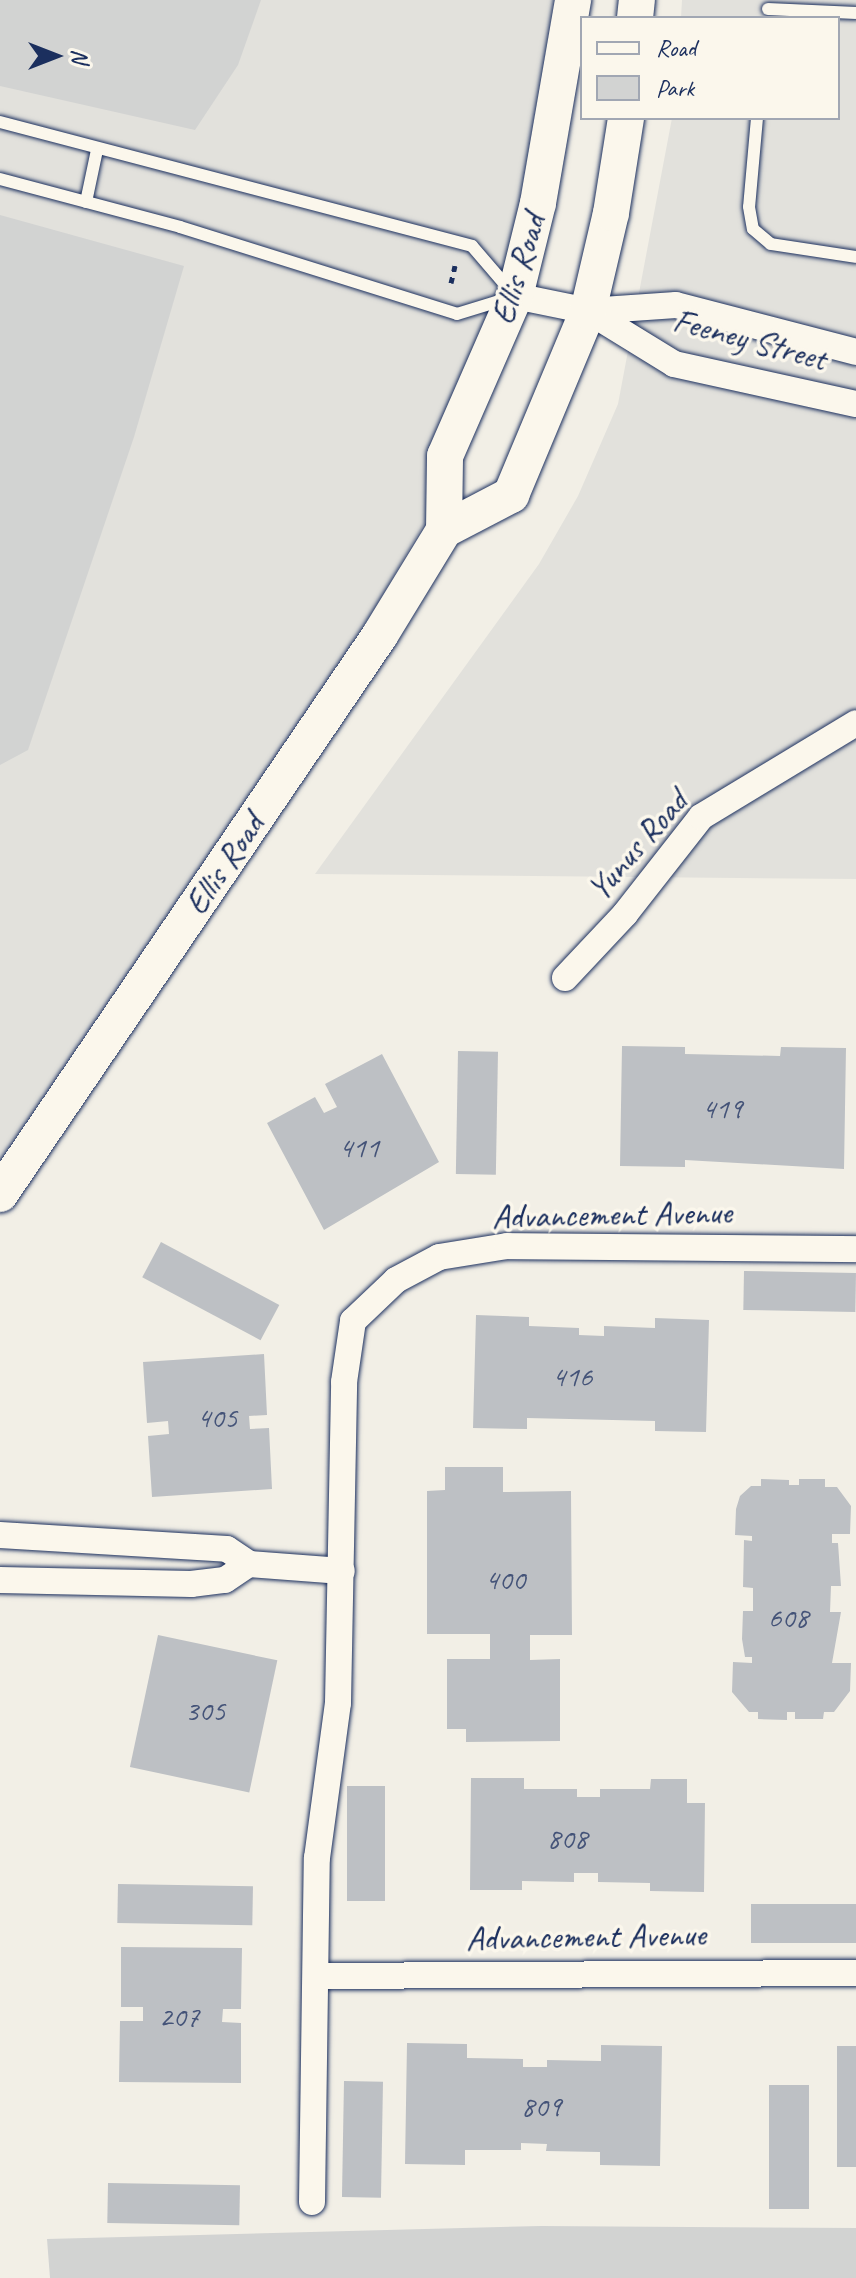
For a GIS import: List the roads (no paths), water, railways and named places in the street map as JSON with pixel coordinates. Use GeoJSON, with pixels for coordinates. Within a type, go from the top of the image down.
{"type":"FeatureCollection","features":[{"type":"Feature","properties":{"kind":"main road","name":"Ellis Road"},"geometry":{"type":"LineString","coordinates":[[0,1194],[380,635],[444,530],[445,456],[515,296],[538,203],[573,0]]}},
{"type":"Feature","properties":{"kind":"main road"},"geometry":{"type":"LineString","coordinates":[[444,530],[511,495],[588,311],[611,213],[626,120]]}},
{"type":"Feature","properties":{"kind":"street","name":"Feeney Street"},"geometry":{"type":"LineString","coordinates":[[515,296],[588,311],[676,305],[856,352]]}},
{"type":"Feature","properties":{"kind":"street","name":"Feeney Street"},"geometry":{"type":"LineString","coordinates":[[588,311],[674,364],[856,404]]}},
{"type":"Feature","properties":{"kind":"street","name":"Yunus Road"},"geometry":{"type":"LineString","coordinates":[[565,978],[625,914],[701,817],[856,723]]}},
{"type":"Feature","properties":{"kind":"street","name":"Advancement Avenue"},"geometry":{"type":"LineString","coordinates":[[312,2202],[317,1858],[338,1703],[344,1382],[353,1321],[396,1280],[439,1257],[507,1246],[856,1249]]}},
{"type":"Feature","properties":{"kind":"street"},"geometry":{"type":"LineString","coordinates":[[0,1535],[227,1549],[249,1564],[342,1571]]}},
{"type":"Feature","properties":{"kind":"street"},"geometry":{"type":"LineString","coordinates":[[165,1584],[167,1545]]}},
{"type":"Feature","properties":{"kind":"street"},"geometry":{"type":"LineString","coordinates":[[0,1580],[165,1584],[225,1580],[249,1564]]}},
{"type":"Feature","properties":{"kind":"street","name":"Advancement Avenue"},"geometry":{"type":"LineString","coordinates":[[316,1976],[856,1973]]}},
{"type":"Feature","properties":{"kind":"lane"},"geometry":{"type":"LineString","coordinates":[[768,9],[856,13]]}},
{"type":"Feature","properties":{"kind":"lane"},"geometry":{"type":"LineString","coordinates":[[757,120],[749,207],[753,229],[771,244],[856,257]]}},
{"type":"Feature","properties":{"kind":"lane"},"geometry":{"type":"LineString","coordinates":[[0,122],[97,150],[472,246],[515,296],[457,314],[0,179]]}},
{"type":"Feature","properties":{"kind":"lane"},"geometry":{"type":"LineString","coordinates":[[86,202],[97,150]]}}]}
